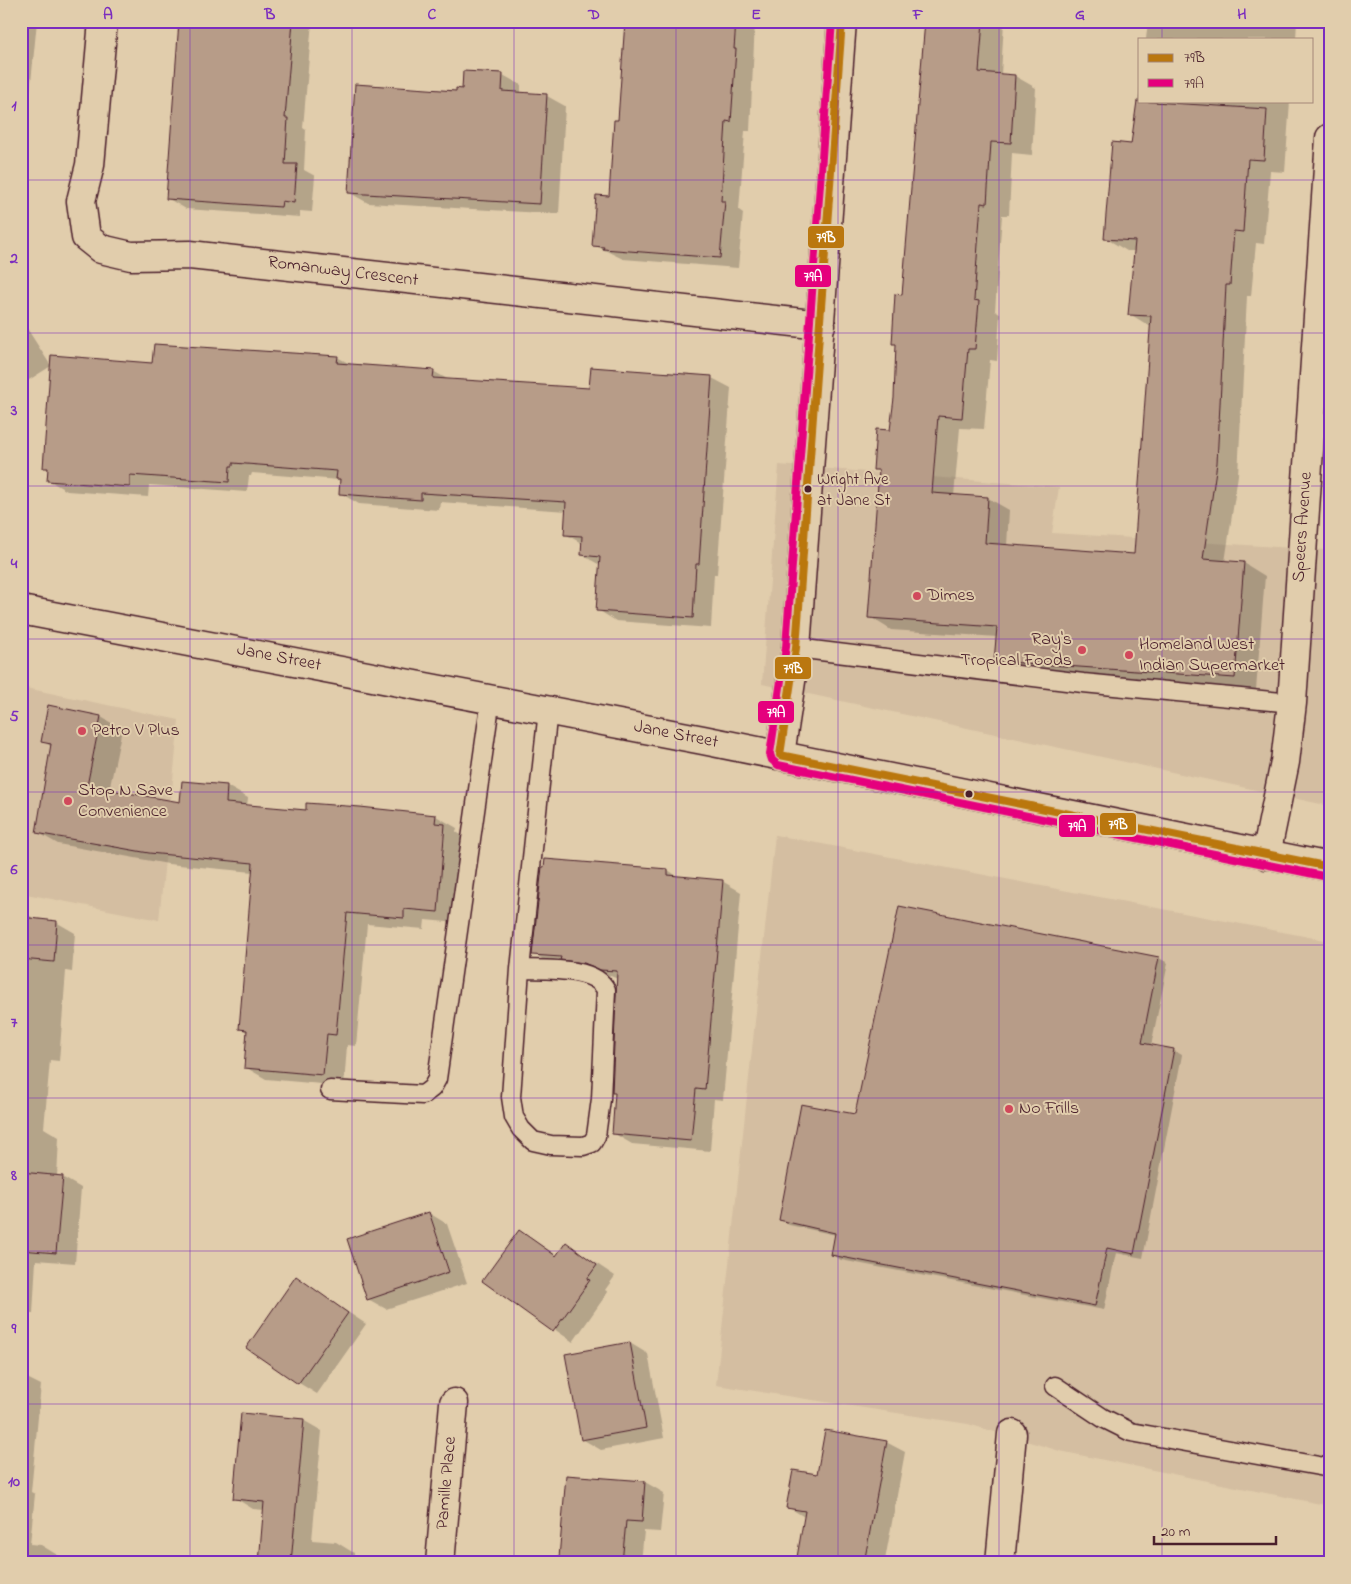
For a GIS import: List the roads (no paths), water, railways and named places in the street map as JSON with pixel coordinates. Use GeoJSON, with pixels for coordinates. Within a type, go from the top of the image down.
{"type":"FeatureCollection","features":[{"type":"Feature","properties":{"kind":"street","name":"Romanway Crescent"},"geometry":{"type":"LineString","coordinates":[[103,21],[90,165],[81,201],[86,237],[101,249],[131,256],[190,255],[821,325]]}},
{"type":"Feature","properties":{"kind":"street"},"geometry":{"type":"LineString","coordinates":[[780,755],[796,648],[842,21]]}},
{"type":"Feature","properties":{"kind":"street","name":"Speers Avenue"},"geometry":{"type":"LineString","coordinates":[[1266,855],[1286,762],[1292,703],[1330,138]]}},
{"type":"Feature","properties":{"kind":"street","name":"Jane Street"},"geometry":{"type":"LineString","coordinates":[[21,610],[491,698],[1330,867]]}},
{"type":"Feature","properties":{"kind":"street","name":"Pamille Place"},"geometry":{"type":"LineString","coordinates":[[440,1563],[454,1403]]}},
{"type":"Feature","properties":{"kind":"street"},"geometry":{"type":"LineString","coordinates":[[1000,1563],[1012,1434]]}},
{"type":"Feature","properties":{"kind":"lane"},"geometry":{"type":"LineString","coordinates":[[796,648],[1083,683],[1292,703]]}},
{"type":"Feature","properties":{"kind":"lane"},"geometry":{"type":"LineString","coordinates":[[330,1090],[423,1095],[432,1088],[437,1079],[491,698]]}},
{"type":"Feature","properties":{"kind":"lane"},"geometry":{"type":"LineString","coordinates":[[520,969],[575,972],[594,977],[602,982],[606,990],[601,1099],[596,1136],[592,1143],[583,1146],[552,1145],[533,1140],[521,1129],[514,1117],[511,1097],[520,969],[548,710]]}},
{"type":"Feature","properties":{"kind":"lane"},"geometry":{"type":"LineString","coordinates":[[1055,1386],[1103,1418],[1131,1432],[1330,1468]]}},
{"type":"Feature","properties":{"kind":"place","name":"Wright Ave at Jane St"},"geometry":{"type":"Point","coordinates":[808,489]}},
{"type":"Feature","properties":{"kind":"place","name":"Dimes"},"geometry":{"type":"Point","coordinates":[917,596]}},
{"type":"Feature","properties":{"kind":"place","name":"Ray's Tropical Foods"},"geometry":{"type":"Point","coordinates":[1082,650]}},
{"type":"Feature","properties":{"kind":"place","name":"Homeland West Indian Supermarket"},"geometry":{"type":"Point","coordinates":[1129,655]}},
{"type":"Feature","properties":{"kind":"place","name":"Petro V Plus"},"geometry":{"type":"Point","coordinates":[82,731]}},
{"type":"Feature","properties":{"kind":"place","name":"Stop N Save Convenience"},"geometry":{"type":"Point","coordinates":[68,801]}},
{"type":"Feature","properties":{"kind":"place","name":"No Frills"},"geometry":{"type":"Point","coordinates":[1009,1109]}}]}
